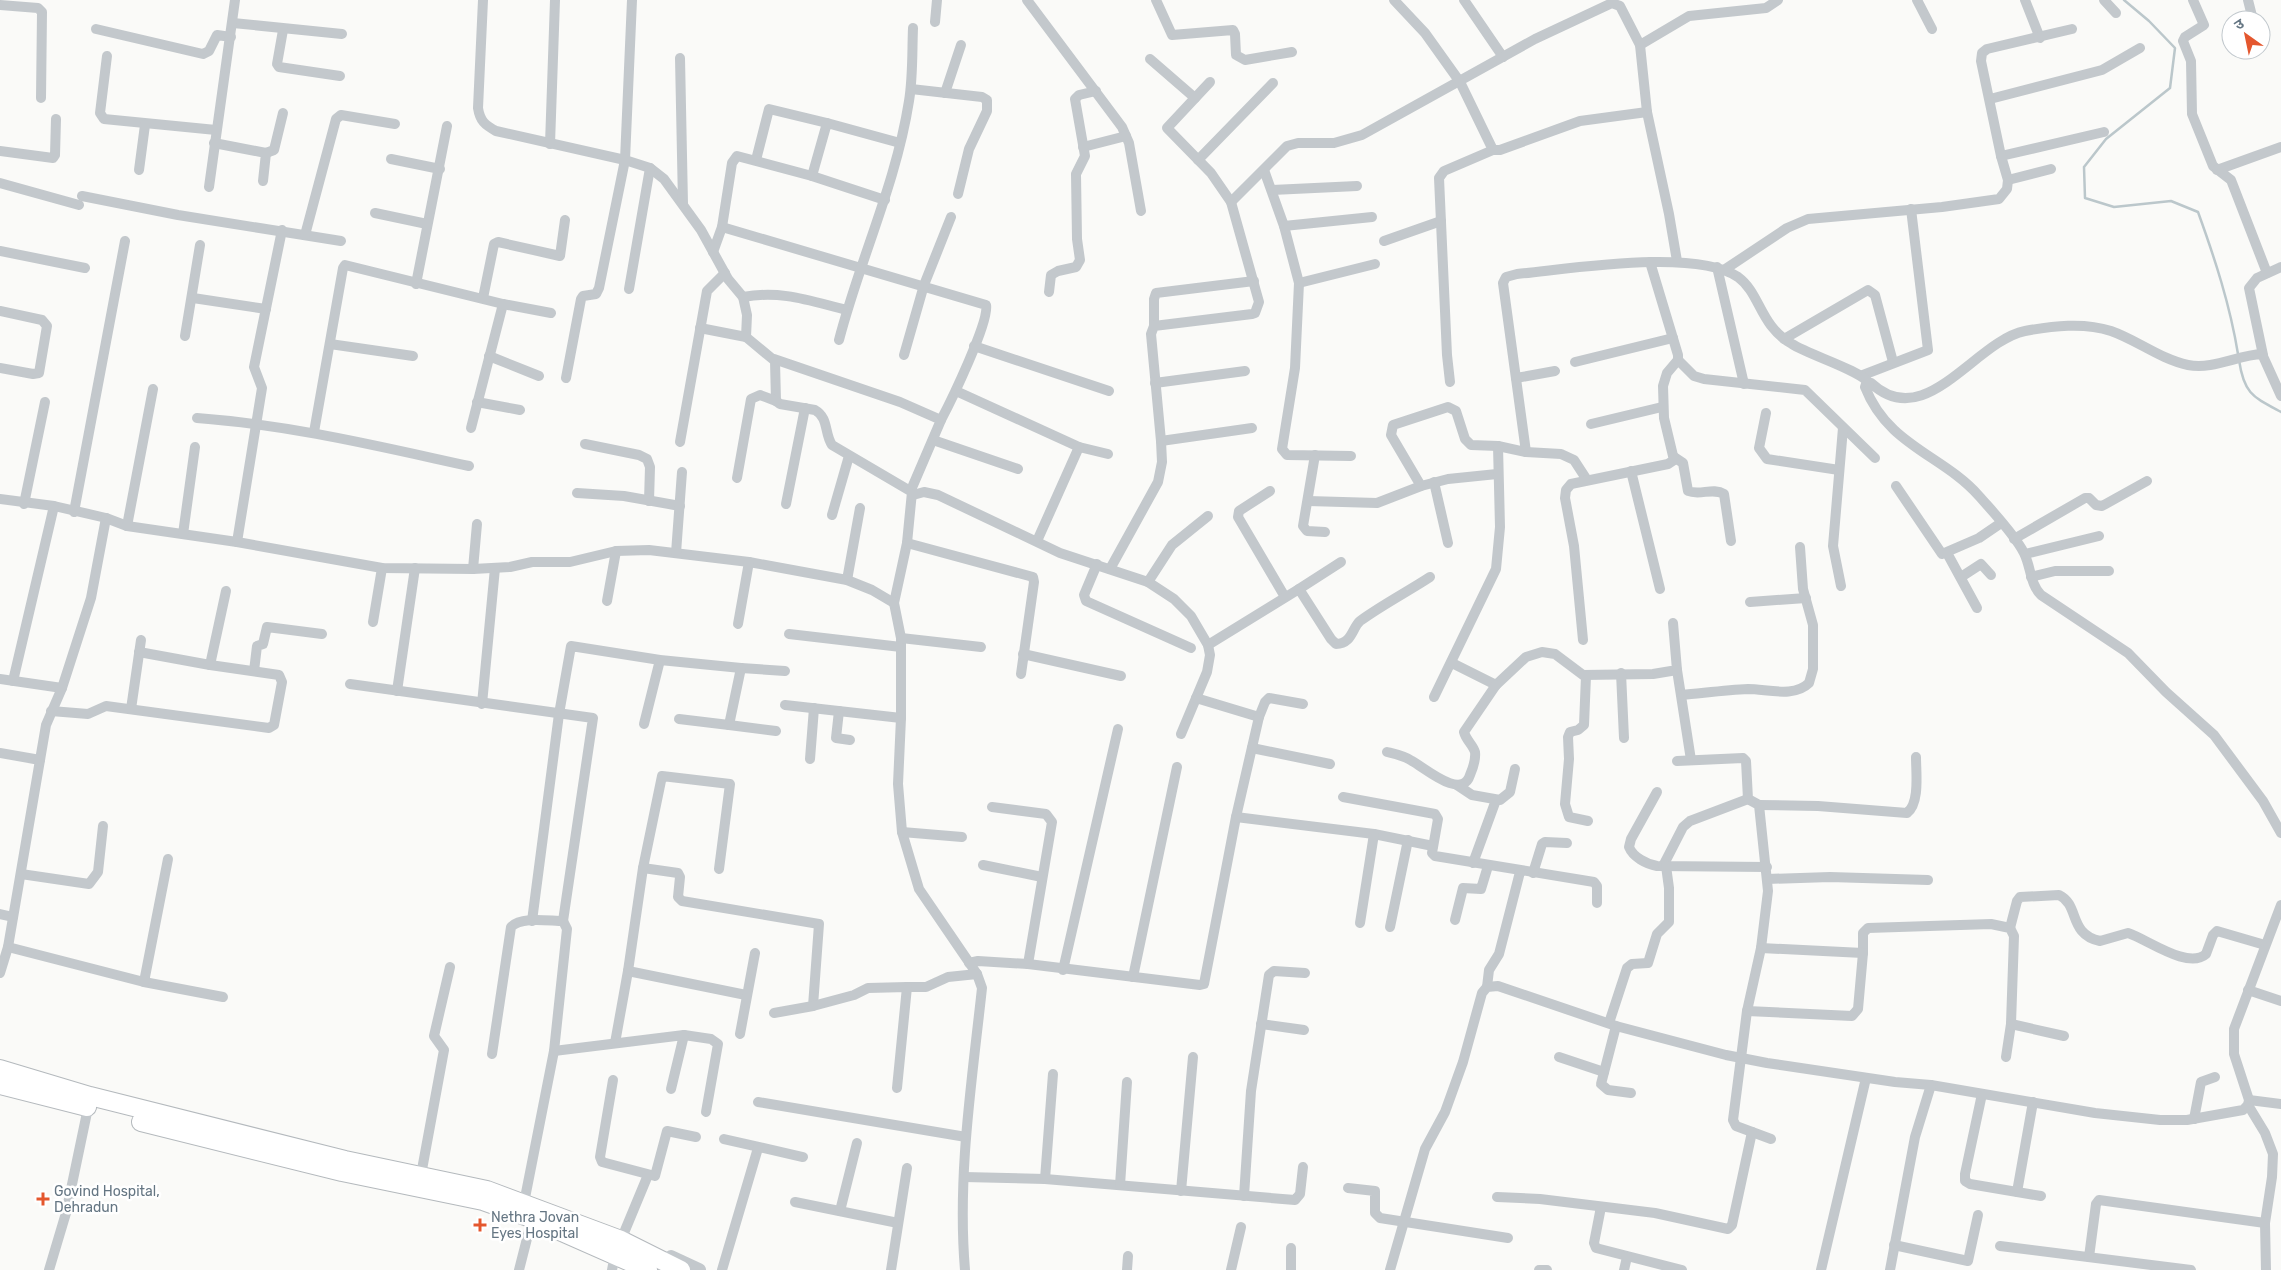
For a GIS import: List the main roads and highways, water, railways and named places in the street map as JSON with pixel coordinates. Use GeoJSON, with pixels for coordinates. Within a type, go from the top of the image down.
{"type":"FeatureCollection","features":[{"type":"Feature","properties":{"kind":"highway"},"geometry":{"type":"LineString","coordinates":[[0,1083],[487,1190],[524,1203],[616,1255]]}},
{"type":"Feature","properties":{"kind":"highway"},"geometry":{"type":"LineString","coordinates":[[90,1102],[342,1172],[483,1201],[643,1265],[682,1270]]}},
{"type":"Feature","properties":{"kind":"waterway"},"geometry":{"type":"LineString","coordinates":[[2124,0],[2149,21],[2175,48],[2170,88],[2106,139],[2084,167],[2085,198],[2114,207],[2171,201],[2198,212],[2221,282],[2238,354]]}},
{"type":"Feature","properties":{"kind":"waterway"},"geometry":{"type":"LineString","coordinates":[[2239,360],[2244,380],[2251,393],[2281,412]]}},
{"type":"Feature","properties":{"kind":"place","name":"Govind Hospital, Dehradun"},"geometry":{"type":"Point","coordinates":[43,1199]}},
{"type":"Feature","properties":{"kind":"place","name":"Nethra Jovan Eyes Hospital"},"geometry":{"type":"Point","coordinates":[480,1225]}}]}
